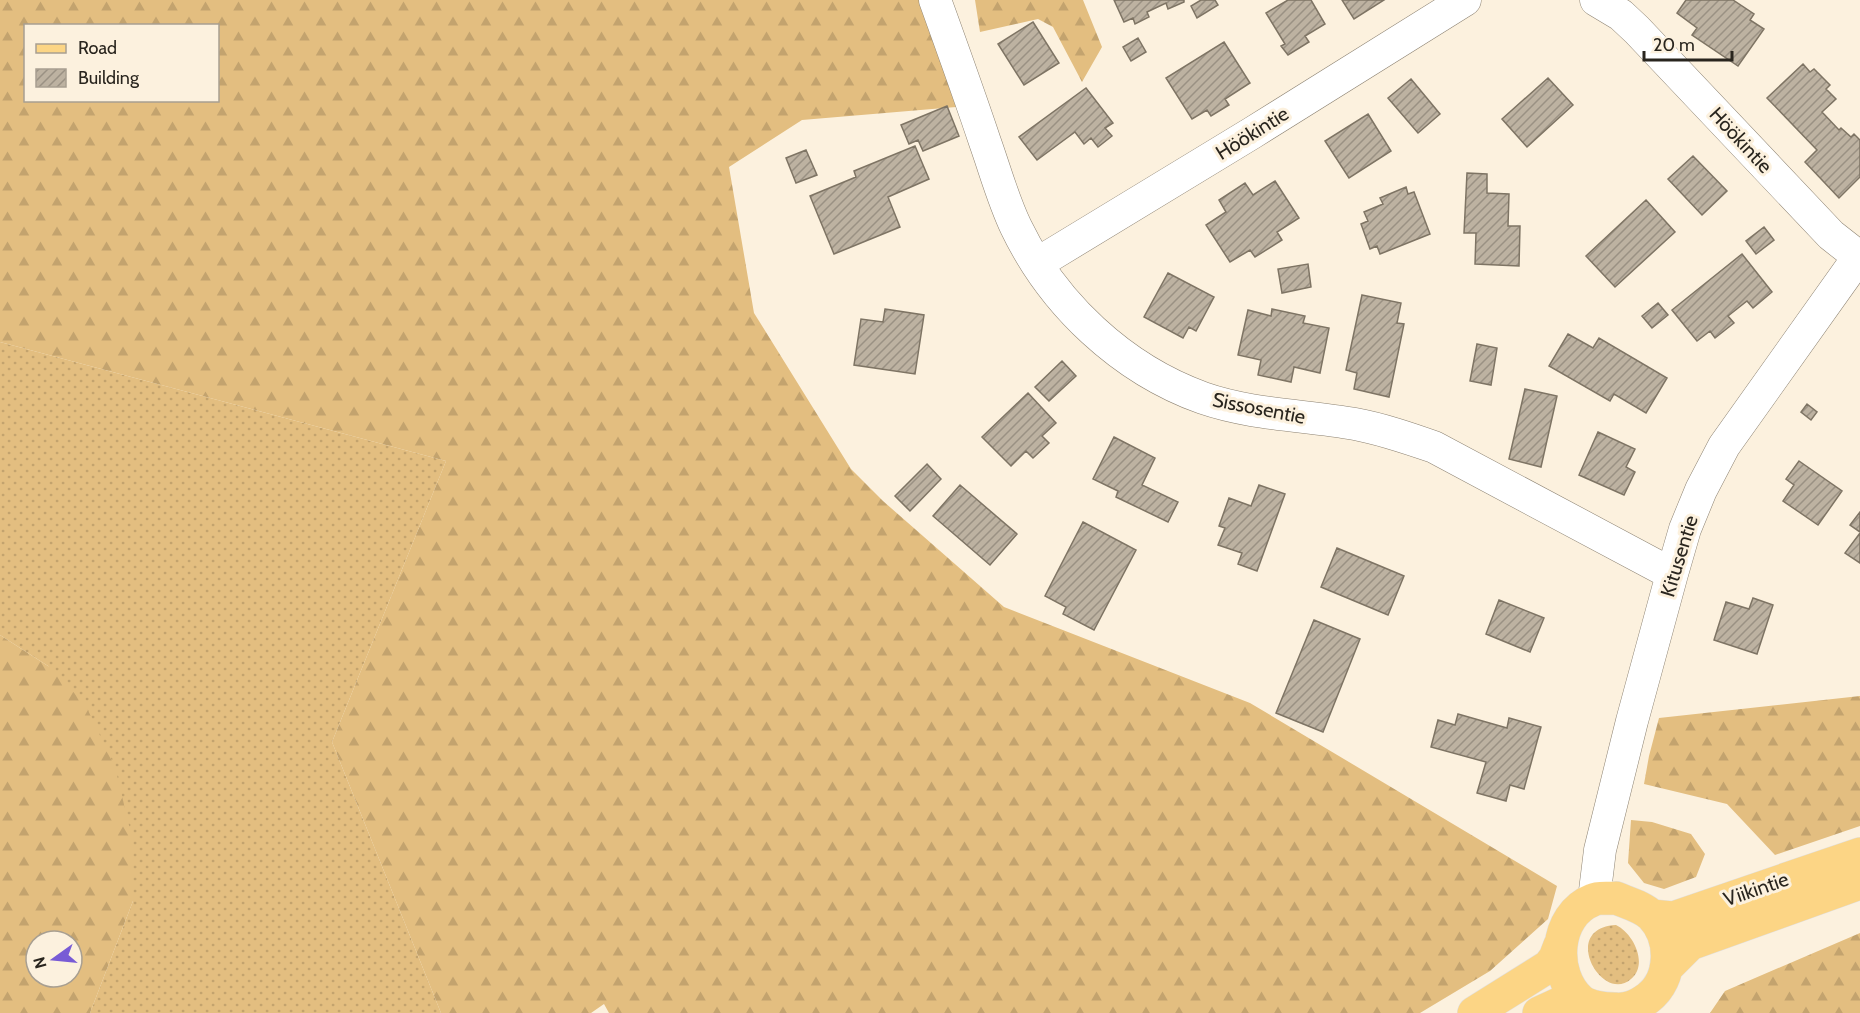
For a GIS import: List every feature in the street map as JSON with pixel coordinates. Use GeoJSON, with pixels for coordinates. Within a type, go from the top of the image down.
{"type":"FeatureCollection","features":[{"type":"Feature","properties":{"kind":"main road","name":"Viikintie"},"geometry":{"type":"LineString","coordinates":[[1652,916],[1673,918],[1860,854]]}},
{"type":"Feature","properties":{"kind":"main road","name":"Viikintie"},"geometry":{"type":"LineString","coordinates":[[1666,968],[1690,944],[1860,883]]}},
{"type":"Feature","properties":{"kind":"main road"},"geometry":{"type":"LineString","coordinates":[[1474,1013],[1549,966],[1555,958],[1566,924],[1578,910],[1594,899],[1616,898],[1635,905],[1652,916],[1663,931],[1668,950],[1666,968],[1660,984],[1651,996],[1627,1010],[1604,1010],[1579,999],[1570,986],[1561,966],[1560,945]]}},
{"type":"Feature","properties":{"kind":"main road"},"geometry":{"type":"LineString","coordinates":[[1539,1013],[1563,1002],[1579,999]]}},
{"type":"Feature","properties":{"kind":"street","name":"Sissosentie"},"geometry":{"type":"LineString","coordinates":[[935,0],[1016,227],[1062,298],[1078,316],[1118,351],[1156,377],[1203,398],[1249,410],[1355,424],[1398,434],[1434,447],[1672,574]]}},
{"type":"Feature","properties":{"kind":"street","name":"Höökintie"},"geometry":{"type":"LineString","coordinates":[[1038,263],[1252,133],[1464,0]]}},
{"type":"Feature","properties":{"kind":"street","name":"Höökintie"},"geometry":{"type":"LineString","coordinates":[[1596,0],[1621,15],[1637,30],[1831,235],[1859,256]]}},
{"type":"Feature","properties":{"kind":"street","name":"Kitusentie"},"geometry":{"type":"LineString","coordinates":[[1594,899],[1600,850],[1672,574],[1685,529],[1701,490],[1724,446],[1859,256]]}},
{"type":"Feature","properties":{"kind":"green space"},"geometry":{"type":"Polygon","coordinates":[[[0,0],[921,0],[956,107],[802,120],[729,167],[754,313],[851,469],[883,501],[1004,607],[1250,703],[1557,886],[1548,919],[1490,971],[1420,1013],[609,1013],[604,1004],[591,1013],[441,1013],[332,742],[446,461],[0,342],[0,0]]]}},
{"type":"Feature","properties":{"kind":"green space"},"geometry":{"type":"Polygon","coordinates":[[[975,0],[1083,0],[1102,47],[1082,82],[1053,27],[1038,19],[980,32],[975,0]]]}},
{"type":"Feature","properties":{"kind":"green space"},"geometry":{"type":"Polygon","coordinates":[[[0,342],[446,461],[332,742],[441,1013],[90,1013],[133,901],[48,666],[0,635],[0,342]]]}},
{"type":"Feature","properties":{"kind":"green space"},"geometry":{"type":"Polygon","coordinates":[[[0,635],[48,666],[85,704],[115,767],[133,842],[133,901],[90,1013],[0,1013],[0,635]]]}},
{"type":"Feature","properties":{"kind":"green space"},"geometry":{"type":"Polygon","coordinates":[[[1860,696],[1860,826],[1775,855],[1727,804],[1644,784],[1659,718],[1860,696]]]}},
{"type":"Feature","properties":{"kind":"green space"},"geometry":{"type":"Polygon","coordinates":[[[1631,820],[1652,822],[1691,834],[1705,854],[1696,877],[1664,889],[1644,883],[1628,863],[1631,820]]]}},
{"type":"Feature","properties":{"kind":"green space"},"geometry":{"type":"Polygon","coordinates":[[[1616,925],[1628,935],[1639,957],[1636,973],[1631,979],[1620,984],[1608,982],[1598,974],[1591,963],[1588,950],[1590,938],[1599,929],[1616,925]]]}},
{"type":"Feature","properties":{"kind":"green space"},"geometry":{"type":"Polygon","coordinates":[[[1860,933],[1860,1013],[1710,1013],[1725,991],[1860,933]]]}},
{"type":"Feature","properties":{"kind":"building"},"geometry":{"type":"Polygon","coordinates":[[[1114,0],[1184,0],[1184,2],[1168,9],[1166,3],[1147,12],[1149,17],[1135,24],[1133,18],[1124,22],[1114,0]]]}},
{"type":"Feature","properties":{"kind":"building"},"geometry":{"type":"Polygon","coordinates":[[[1201,0],[1215,0],[1218,5],[1197,18],[1191,6],[1201,0]]]}},
{"type":"Feature","properties":{"kind":"building"},"geometry":{"type":"Polygon","coordinates":[[[1288,0],[1311,0],[1325,24],[1305,36],[1309,42],[1288,55],[1281,46],[1285,44],[1266,13],[1288,0]]]}},
{"type":"Feature","properties":{"kind":"building"},"geometry":{"type":"Polygon","coordinates":[[[1342,0],[1384,0],[1354,19],[1342,0]]]}},
{"type":"Feature","properties":{"kind":"building"},"geometry":{"type":"Polygon","coordinates":[[[1686,0],[1733,0],[1754,14],[1750,20],[1764,29],[1738,66],[1692,35],[1697,28],[1677,13],[1686,0]]]}},
{"type":"Feature","properties":{"kind":"building"},"geometry":{"type":"Polygon","coordinates":[[[1033,22],[1059,63],[1024,85],[998,44],[1033,22]]]}},
{"type":"Feature","properties":{"kind":"building"},"geometry":{"type":"Polygon","coordinates":[[[1138,38],[1146,52],[1131,61],[1123,47],[1138,38]]]}},
{"type":"Feature","properties":{"kind":"building"},"geometry":{"type":"Polygon","coordinates":[[[1224,42],[1250,83],[1225,99],[1229,105],[1211,116],[1207,110],[1192,119],[1166,78],[1224,42]]]}},
{"type":"Feature","properties":{"kind":"building"},"geometry":{"type":"Polygon","coordinates":[[[1803,64],[1810,72],[1814,69],[1830,85],[1826,89],[1836,99],[1822,112],[1839,130],[1841,128],[1851,137],[1854,134],[1860,140],[1860,177],[1839,198],[1805,162],[1817,150],[1767,98],[1803,64]]]}},
{"type":"Feature","properties":{"kind":"building"},"geometry":{"type":"Polygon","coordinates":[[[1548,78],[1573,105],[1527,147],[1502,119],[1548,78]]]}},
{"type":"Feature","properties":{"kind":"building"},"geometry":{"type":"Polygon","coordinates":[[[1411,79],[1440,114],[1418,133],[1388,98],[1411,79]]]}},
{"type":"Feature","properties":{"kind":"building"},"geometry":{"type":"Polygon","coordinates":[[[1086,88],[1113,123],[1105,128],[1112,136],[1098,147],[1091,138],[1084,144],[1075,132],[1037,160],[1019,137],[1086,88]]]}},
{"type":"Feature","properties":{"kind":"building"},"geometry":{"type":"Polygon","coordinates":[[[947,106],[959,136],[923,151],[918,140],[909,144],[901,125],[947,106]]]}},
{"type":"Feature","properties":{"kind":"building"},"geometry":{"type":"Polygon","coordinates":[[[1368,114],[1391,151],[1349,178],[1325,141],[1368,114]]]}},
{"type":"Feature","properties":{"kind":"building"},"geometry":{"type":"Polygon","coordinates":[[[915,146],[929,179],[888,197],[900,227],[834,254],[810,196],[856,177],[854,171],[915,146]]]}},
{"type":"Feature","properties":{"kind":"building"},"geometry":{"type":"Polygon","coordinates":[[[806,150],[817,175],[796,183],[786,158],[806,150]]]}},
{"type":"Feature","properties":{"kind":"building"},"geometry":{"type":"Polygon","coordinates":[[[1693,156],[1727,191],[1702,215],[1668,179],[1693,156]]]}},
{"type":"Feature","properties":{"kind":"building"},"geometry":{"type":"Polygon","coordinates":[[[1467,173],[1487,174],[1487,193],[1509,194],[1508,226],[1520,226],[1519,266],[1475,264],[1476,233],[1464,233],[1467,173]]]}},
{"type":"Feature","properties":{"kind":"building"},"geometry":{"type":"Polygon","coordinates":[[[1275,181],[1299,218],[1277,232],[1282,240],[1255,257],[1250,250],[1230,262],[1206,225],[1226,212],[1219,200],[1245,183],[1253,195],[1275,181]]]}},
{"type":"Feature","properties":{"kind":"building"},"geometry":{"type":"Polygon","coordinates":[[[1406,187],[1408,194],[1414,192],[1430,234],[1380,254],[1377,246],[1370,249],[1361,224],[1368,221],[1364,212],[1383,204],[1380,198],[1406,187]]]}},
{"type":"Feature","properties":{"kind":"building"},"geometry":{"type":"Polygon","coordinates":[[[1646,200],[1675,232],[1615,287],[1586,256],[1646,200]]]}},
{"type":"Feature","properties":{"kind":"building"},"geometry":{"type":"Polygon","coordinates":[[[1764,227],[1774,240],[1756,254],[1746,241],[1764,227]]]}},
{"type":"Feature","properties":{"kind":"building"},"geometry":{"type":"Polygon","coordinates":[[[1742,254],[1772,292],[1753,308],[1747,301],[1728,316],[1734,323],[1715,338],[1710,331],[1697,341],[1672,310],[1742,254]]]}},
{"type":"Feature","properties":{"kind":"building"},"geometry":{"type":"Polygon","coordinates":[[[1308,264],[1311,287],[1282,293],[1278,269],[1308,264]]]}},
{"type":"Feature","properties":{"kind":"building"},"geometry":{"type":"Polygon","coordinates":[[[1168,273],[1214,297],[1196,331],[1189,327],[1183,338],[1144,317],[1168,273]]]}},
{"type":"Feature","properties":{"kind":"building"},"geometry":{"type":"Polygon","coordinates":[[[1362,295],[1401,303],[1397,323],[1404,324],[1389,397],[1354,389],[1357,373],[1346,370],[1362,295]]]}},
{"type":"Feature","properties":{"kind":"building"},"geometry":{"type":"Polygon","coordinates":[[[1658,303],[1668,315],[1652,328],[1642,316],[1658,303]]]}},
{"type":"Feature","properties":{"kind":"building"},"geometry":{"type":"Polygon","coordinates":[[[885,309],[924,315],[915,374],[854,365],[861,319],[883,322],[885,309]]]}},
{"type":"Feature","properties":{"kind":"building"},"geometry":{"type":"Polygon","coordinates":[[[1272,309],[1305,316],[1303,323],[1329,328],[1320,373],[1294,367],[1291,382],[1258,375],[1261,360],[1238,355],[1248,310],[1271,316],[1272,309]]]}},
{"type":"Feature","properties":{"kind":"building"},"geometry":{"type":"Polygon","coordinates":[[[1568,334],[1593,348],[1599,338],[1667,378],[1646,413],[1614,394],[1610,401],[1549,366],[1568,334]]]}},
{"type":"Feature","properties":{"kind":"building"},"geometry":{"type":"Polygon","coordinates":[[[1477,344],[1497,348],[1491,385],[1470,381],[1477,344]]]}},
{"type":"Feature","properties":{"kind":"building"},"geometry":{"type":"Polygon","coordinates":[[[1062,361],[1076,376],[1049,401],[1035,387],[1062,361]]]}},
{"type":"Feature","properties":{"kind":"building"},"geometry":{"type":"Polygon","coordinates":[[[1525,389],[1557,396],[1541,467],[1509,459],[1525,389]]]}},
{"type":"Feature","properties":{"kind":"building"},"geometry":{"type":"Polygon","coordinates":[[[1028,393],[1056,423],[1042,436],[1049,443],[1033,458],[1026,451],[1011,466],[982,437],[1028,393]]]}},
{"type":"Feature","properties":{"kind":"building"},"geometry":{"type":"Polygon","coordinates":[[[1807,404],[1817,412],[1811,420],[1801,412],[1807,404]]]}},
{"type":"Feature","properties":{"kind":"building"},"geometry":{"type":"Polygon","coordinates":[[[1598,432],[1635,449],[1626,467],[1635,472],[1624,495],[1579,475],[1598,432]]]}},
{"type":"Feature","properties":{"kind":"building"},"geometry":{"type":"Polygon","coordinates":[[[1114,437],[1155,458],[1142,485],[1178,502],[1168,522],[1116,497],[1118,491],[1093,479],[1114,437]]]}},
{"type":"Feature","properties":{"kind":"building"},"geometry":{"type":"Polygon","coordinates":[[[1799,461],[1842,491],[1818,525],[1783,501],[1794,485],[1786,479],[1799,461]]]}},
{"type":"Feature","properties":{"kind":"building"},"geometry":{"type":"Polygon","coordinates":[[[927,464],[941,479],[910,511],[895,496],[927,464]]]}},
{"type":"Feature","properties":{"kind":"building"},"geometry":{"type":"Polygon","coordinates":[[[960,485],[1017,534],[990,565],[933,516],[960,485]]]}},
{"type":"Feature","properties":{"kind":"building"},"geometry":{"type":"Polygon","coordinates":[[[1259,485],[1285,494],[1257,571],[1238,564],[1242,553],[1218,545],[1225,528],[1219,526],[1229,498],[1251,506],[1259,485]]]}},
{"type":"Feature","properties":{"kind":"building"},"geometry":{"type":"Polygon","coordinates":[[[1860,512],[1860,532],[1850,525],[1860,512]]]}},
{"type":"Feature","properties":{"kind":"building"},"geometry":{"type":"Polygon","coordinates":[[[1083,522],[1136,550],[1094,630],[1063,614],[1066,607],[1045,596],[1083,522]]]}},
{"type":"Feature","properties":{"kind":"building"},"geometry":{"type":"Polygon","coordinates":[[[1860,533],[1860,563],[1845,553],[1860,533]]]}},
{"type":"Feature","properties":{"kind":"building"},"geometry":{"type":"Polygon","coordinates":[[[1337,548],[1404,576],[1388,615],[1321,587],[1337,548]]]}},
{"type":"Feature","properties":{"kind":"building"},"geometry":{"type":"Polygon","coordinates":[[[1753,598],[1773,605],[1757,654],[1714,640],[1726,602],[1749,609],[1753,598]]]}},
{"type":"Feature","properties":{"kind":"building"},"geometry":{"type":"Polygon","coordinates":[[[1499,600],[1544,618],[1530,652],[1486,634],[1499,600]]]}},
{"type":"Feature","properties":{"kind":"building"},"geometry":{"type":"Polygon","coordinates":[[[1314,620],[1360,639],[1323,732],[1276,713],[1314,620]]]}},
{"type":"Feature","properties":{"kind":"building"},"geometry":{"type":"Polygon","coordinates":[[[1458,714],[1507,728],[1509,718],[1541,727],[1524,789],[1510,785],[1506,801],[1477,793],[1486,762],[1431,747],[1438,720],[1455,725],[1458,714]]]}}]}
